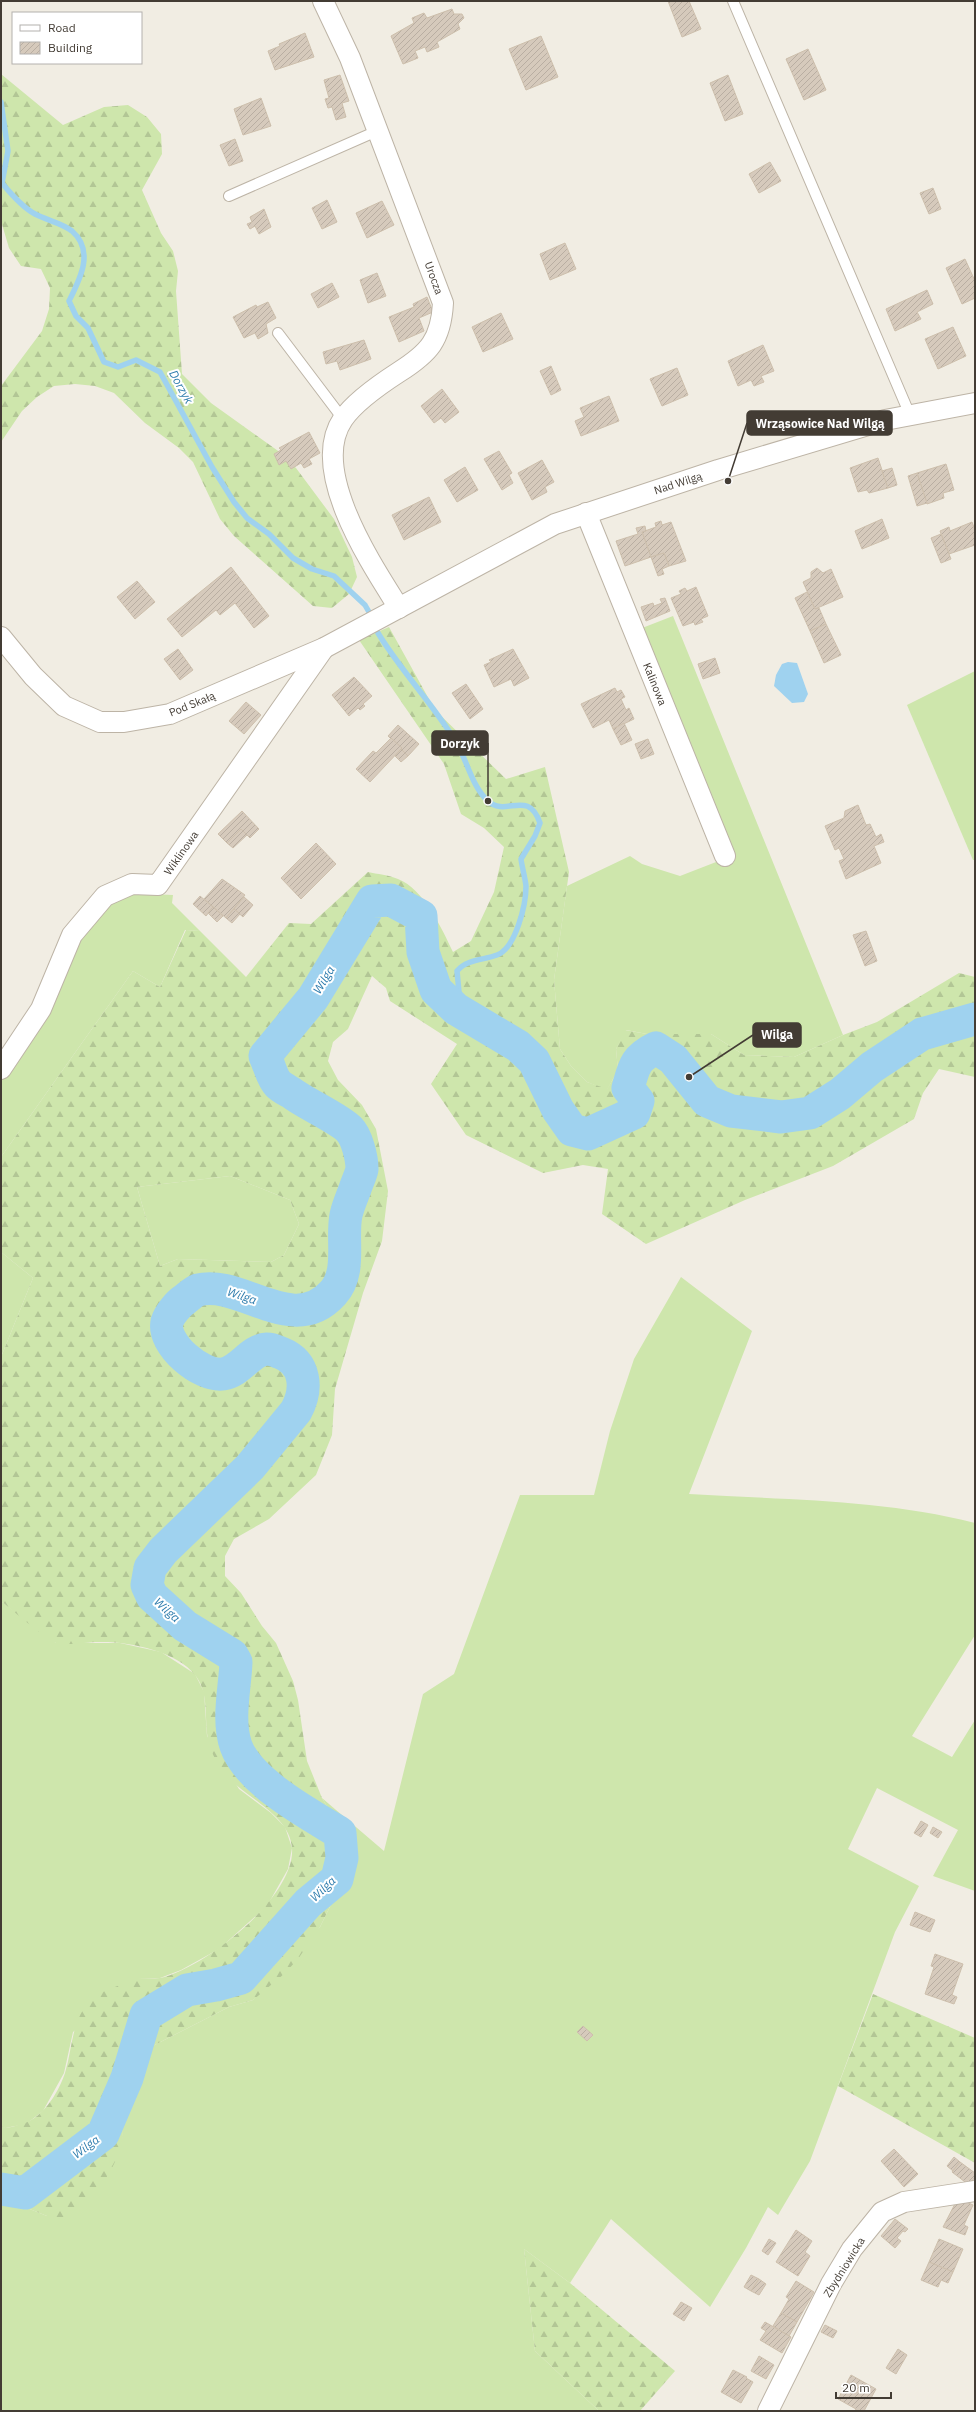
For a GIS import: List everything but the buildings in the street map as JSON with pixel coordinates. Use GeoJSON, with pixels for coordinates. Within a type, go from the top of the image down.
{"type":"FeatureCollection","features":[{"type":"Feature","properties":{"kind":"street","name":"Urocza"},"geometry":{"type":"LineString","coordinates":[[323,1],[350,58],[443,303],[442,325],[430,346],[416,362],[367,396],[343,419],[333,443],[336,481],[354,535],[398,608]]}},
{"type":"Feature","properties":{"kind":"street","name":"Nad Wilgą"},"geometry":{"type":"LineString","coordinates":[[398,608],[528,537],[586,512],[885,420],[975,403]]}},
{"type":"Feature","properties":{"kind":"street","name":"Kalinowa"},"geometry":{"type":"LineString","coordinates":[[586,512],[725,856]]}},
{"type":"Feature","properties":{"kind":"street","name":"Pod Skałą"},"geometry":{"type":"LineString","coordinates":[[1,637],[33,676],[64,706],[100,722],[124,722],[170,714],[324,648],[398,608]]}},
{"type":"Feature","properties":{"kind":"street","name":"Wiklinowa"},"geometry":{"type":"LineString","coordinates":[[1,1069],[41,1009],[72,935],[106,896],[132,884],[158,885],[324,648]]}},
{"type":"Feature","properties":{"kind":"street","name":"Zbydniowicka"},"geometry":{"type":"LineString","coordinates":[[768,2411],[831,2284],[852,2249],[882,2212],[904,2202],[975,2191]]}},
{"type":"Feature","properties":{"kind":"lane"},"geometry":{"type":"LineString","coordinates":[[733,1],[910,415]]}},
{"type":"Feature","properties":{"kind":"lane"},"geometry":{"type":"LineString","coordinates":[[230,196],[377,131]]}},
{"type":"Feature","properties":{"kind":"lane"},"geometry":{"type":"LineString","coordinates":[[278,333],[343,419]]}},
{"type":"Feature","properties":{"kind":"green space"},"geometry":{"type":"Polygon","coordinates":[[[1,74],[63,125],[104,107],[128,105],[147,117],[161,134],[162,154],[142,190],[161,233],[173,251],[178,271],[176,291],[182,374],[211,403],[281,453],[296,468],[334,519],[352,557],[357,577],[349,594],[332,608],[313,606],[234,536],[220,519],[193,462],[179,448],[145,423],[114,393],[95,386],[75,384],[54,386],[37,397],[22,411],[1,442],[1,386],[42,331],[49,309],[50,288],[41,269],[21,266],[9,248],[1,221],[1,74]]]}},
{"type":"Feature","properties":{"kind":"green space"},"geometry":{"type":"Polygon","coordinates":[[[673,616],[843,1035],[794,1057],[744,1055],[711,1034],[647,1034],[626,1030],[616,1049],[618,1070],[607,1090],[587,1082],[571,1066],[560,1049],[554,980],[567,886],[630,856],[642,864],[680,876],[729,857],[637,630],[673,616]]]}},
{"type":"Feature","properties":{"kind":"green space"},"geometry":{"type":"Polygon","coordinates":[[[389,627],[435,710],[506,779],[545,767],[569,872],[554,980],[560,1049],[571,1066],[587,1082],[607,1089],[618,1071],[616,1049],[625,1030],[647,1034],[711,1034],[744,1055],[794,1057],[843,1035],[877,1022],[959,973],[975,977],[975,1077],[939,1069],[923,1093],[914,1119],[833,1166],[745,1200],[646,1244],[602,1214],[608,1169],[583,1165],[543,1173],[466,1135],[431,1084],[457,1044],[390,1001],[386,988],[372,976],[348,1029],[333,1042],[328,1061],[338,1080],[362,1105],[376,1129],[388,1191],[382,1241],[363,1293],[335,1389],[332,1435],[316,1475],[269,1519],[234,1539],[225,1556],[225,1576],[241,1593],[262,1626],[276,1643],[293,1681],[298,1700],[307,1761],[322,1798],[342,1832],[349,1852],[347,1872],[320,1927],[298,1959],[284,1974],[253,2000],[229,2007],[135,2055],[124,2100],[122,2140],[119,2152],[108,2175],[94,2194],[66,2218],[47,2216],[10,2201],[1,2200],[1,2126],[10,2127],[26,2122],[34,2118],[48,2105],[58,2089],[65,2073],[77,2023],[86,2005],[94,1997],[108,1989],[138,1979],[160,1978],[178,1972],[199,1961],[222,1946],[244,1928],[279,1888],[289,1867],[292,1848],[289,1836],[284,1826],[266,1808],[235,1784],[227,1776],[217,1761],[211,1750],[208,1739],[205,1702],[202,1688],[195,1675],[187,1667],[164,1654],[151,1649],[123,1643],[56,1643],[37,1631],[1,1601],[1,1357],[33,1278],[1,1252],[1,1157],[133,971],[160,987],[186,930],[200,931],[246,977],[289,923],[311,924],[368,872],[398,879],[416,891],[438,921],[453,952],[471,941],[494,892],[504,847],[484,828],[461,814],[444,764],[359,640],[389,627]],[[230,1176],[137,1187],[160,1266],[178,1259],[271,1262],[284,1255],[299,1224],[290,1200],[230,1176]]]}},
{"type":"Feature","properties":{"kind":"green space"},"geometry":{"type":"Polygon","coordinates":[[[975,671],[975,860],[973,860],[907,705],[975,671]]]}},
{"type":"Feature","properties":{"kind":"green space"},"geometry":{"type":"Polygon","coordinates":[[[137,889],[150,894],[173,895],[172,903],[200,931],[185,930],[160,987],[133,971],[1,1157],[1,1082],[46,1013],[81,936],[116,898],[137,889]]]}},
{"type":"Feature","properties":{"kind":"green space"},"geometry":{"type":"Polygon","coordinates":[[[230,1176],[290,1200],[299,1224],[284,1255],[271,1262],[178,1259],[160,1266],[137,1187],[230,1176]]]}},
{"type":"Feature","properties":{"kind":"green space"},"geometry":{"type":"Polygon","coordinates":[[[1,1252],[33,1278],[1,1357],[1,1252]]]}},
{"type":"Feature","properties":{"kind":"green space"},"geometry":{"type":"Polygon","coordinates":[[[681,1277],[752,1331],[689,1494],[797,1499],[869,1505],[905,1509],[975,1523],[975,1635],[912,1736],[952,1757],[975,1720],[975,1891],[933,1876],[958,1830],[877,1788],[848,1849],[919,1886],[895,1932],[810,2161],[778,2215],[768,2207],[746,2248],[710,2307],[611,2219],[570,2283],[524,2249],[535,2351],[599,2411],[1,2411],[1,2200],[10,2201],[47,2216],[122,2139],[124,2099],[135,2055],[229,2007],[253,2000],[320,1927],[347,1872],[349,1852],[342,1832],[322,1798],[384,1851],[423,1694],[454,1674],[520,1495],[594,1495],[610,1431],[634,1359],[681,1277]]]}},
{"type":"Feature","properties":{"kind":"green space"},"geometry":{"type":"Polygon","coordinates":[[[1,1601],[56,1643],[120,1643],[161,1652],[195,1674],[204,1692],[207,1736],[239,1789],[271,1813],[285,1827],[292,1848],[288,1869],[267,1906],[219,1949],[181,1970],[160,1978],[139,1979],[73,2032],[64,2073],[43,2111],[26,2124],[5,2128],[1,2126],[1,1601]]]}},
{"type":"Feature","properties":{"kind":"green space"},"geometry":{"type":"Polygon","coordinates":[[[873,1994],[975,2038],[975,2163],[838,2086],[873,1994]]]}},
{"type":"Feature","properties":{"kind":"green space"},"geometry":{"type":"Polygon","coordinates":[[[524,2249],[570,2283],[675,2371],[640,2411],[599,2411],[535,2351],[524,2249]]]}},
{"type":"Feature","properties":{"kind":"water"},"geometry":{"type":"Polygon","coordinates":[[[788,662],[797,663],[808,694],[804,702],[792,703],[774,686],[776,675],[782,664],[788,662]]]}},
{"type":"Feature","properties":{"kind":"waterway","name":"Dorzyk"},"geometry":{"type":"LineString","coordinates":[[1,102],[8,151],[2,183],[17,200],[30,211],[68,228],[79,239],[83,247],[83,265],[81,274],[69,301],[76,316],[88,328],[104,362],[118,367],[136,360],[160,372],[212,467],[234,502],[247,518],[269,534],[293,558],[312,569],[334,576],[365,605],[369,612]]}},
{"type":"Feature","properties":{"kind":"waterway","name":"Dorzyk"},"geometry":{"type":"LineString","coordinates":[[378,633],[456,742],[482,795],[488,801],[502,807],[516,805],[529,807],[535,813],[540,823],[535,836],[521,859],[526,894],[522,914],[515,935],[504,951],[497,955],[466,964],[457,971],[459,992],[456,1009]]}},
{"type":"Feature","properties":{"kind":"waterway","name":"Wilga"},"geometry":{"type":"LineString","coordinates":[[1,2189],[25,2193],[103,2134],[127,2078],[146,2015],[187,1990],[216,1985],[241,1978],[308,1903],[337,1879],[342,1858],[340,1833],[297,1807],[266,1784],[253,1772],[243,1759],[236,1746],[232,1726],[232,1704],[236,1662],[232,1655],[185,1626],[152,1596],[147,1585],[150,1568],[163,1551],[250,1467],[296,1411],[300,1403],[303,1386],[300,1370],[296,1363],[289,1357],[271,1349],[261,1350],[255,1353],[235,1369],[223,1374],[214,1374],[194,1365],[177,1349],[171,1340],[167,1331],[167,1322],[170,1316],[179,1304],[198,1290],[215,1289],[232,1292],[284,1309],[301,1310],[317,1305],[333,1293],[339,1285],[344,1265],[346,1215],[362,1169],[357,1142],[349,1129],[344,1125],[278,1084],[272,1075],[265,1056],[313,998],[372,901],[391,900],[421,916],[423,952],[436,990],[456,1009],[518,1046],[534,1061],[558,1110],[572,1130],[588,1134],[634,1113],[638,1101],[628,1088],[632,1074],[639,1060],[656,1048],[673,1059],[707,1101],[731,1111],[781,1117],[810,1113],[840,1094],[872,1067],[922,1034],[975,1019]]}},
{"type":"Feature","properties":{"kind":"place","name":"Wrząsowice Nad Wilgą"},"geometry":{"type":"Point","coordinates":[728,481]}},
{"type":"Feature","properties":{"kind":"place","name":"Dorzyk"},"geometry":{"type":"Point","coordinates":[488,801]}},
{"type":"Feature","properties":{"kind":"place","name":"Wilga"},"geometry":{"type":"Point","coordinates":[689,1077]}}]}
